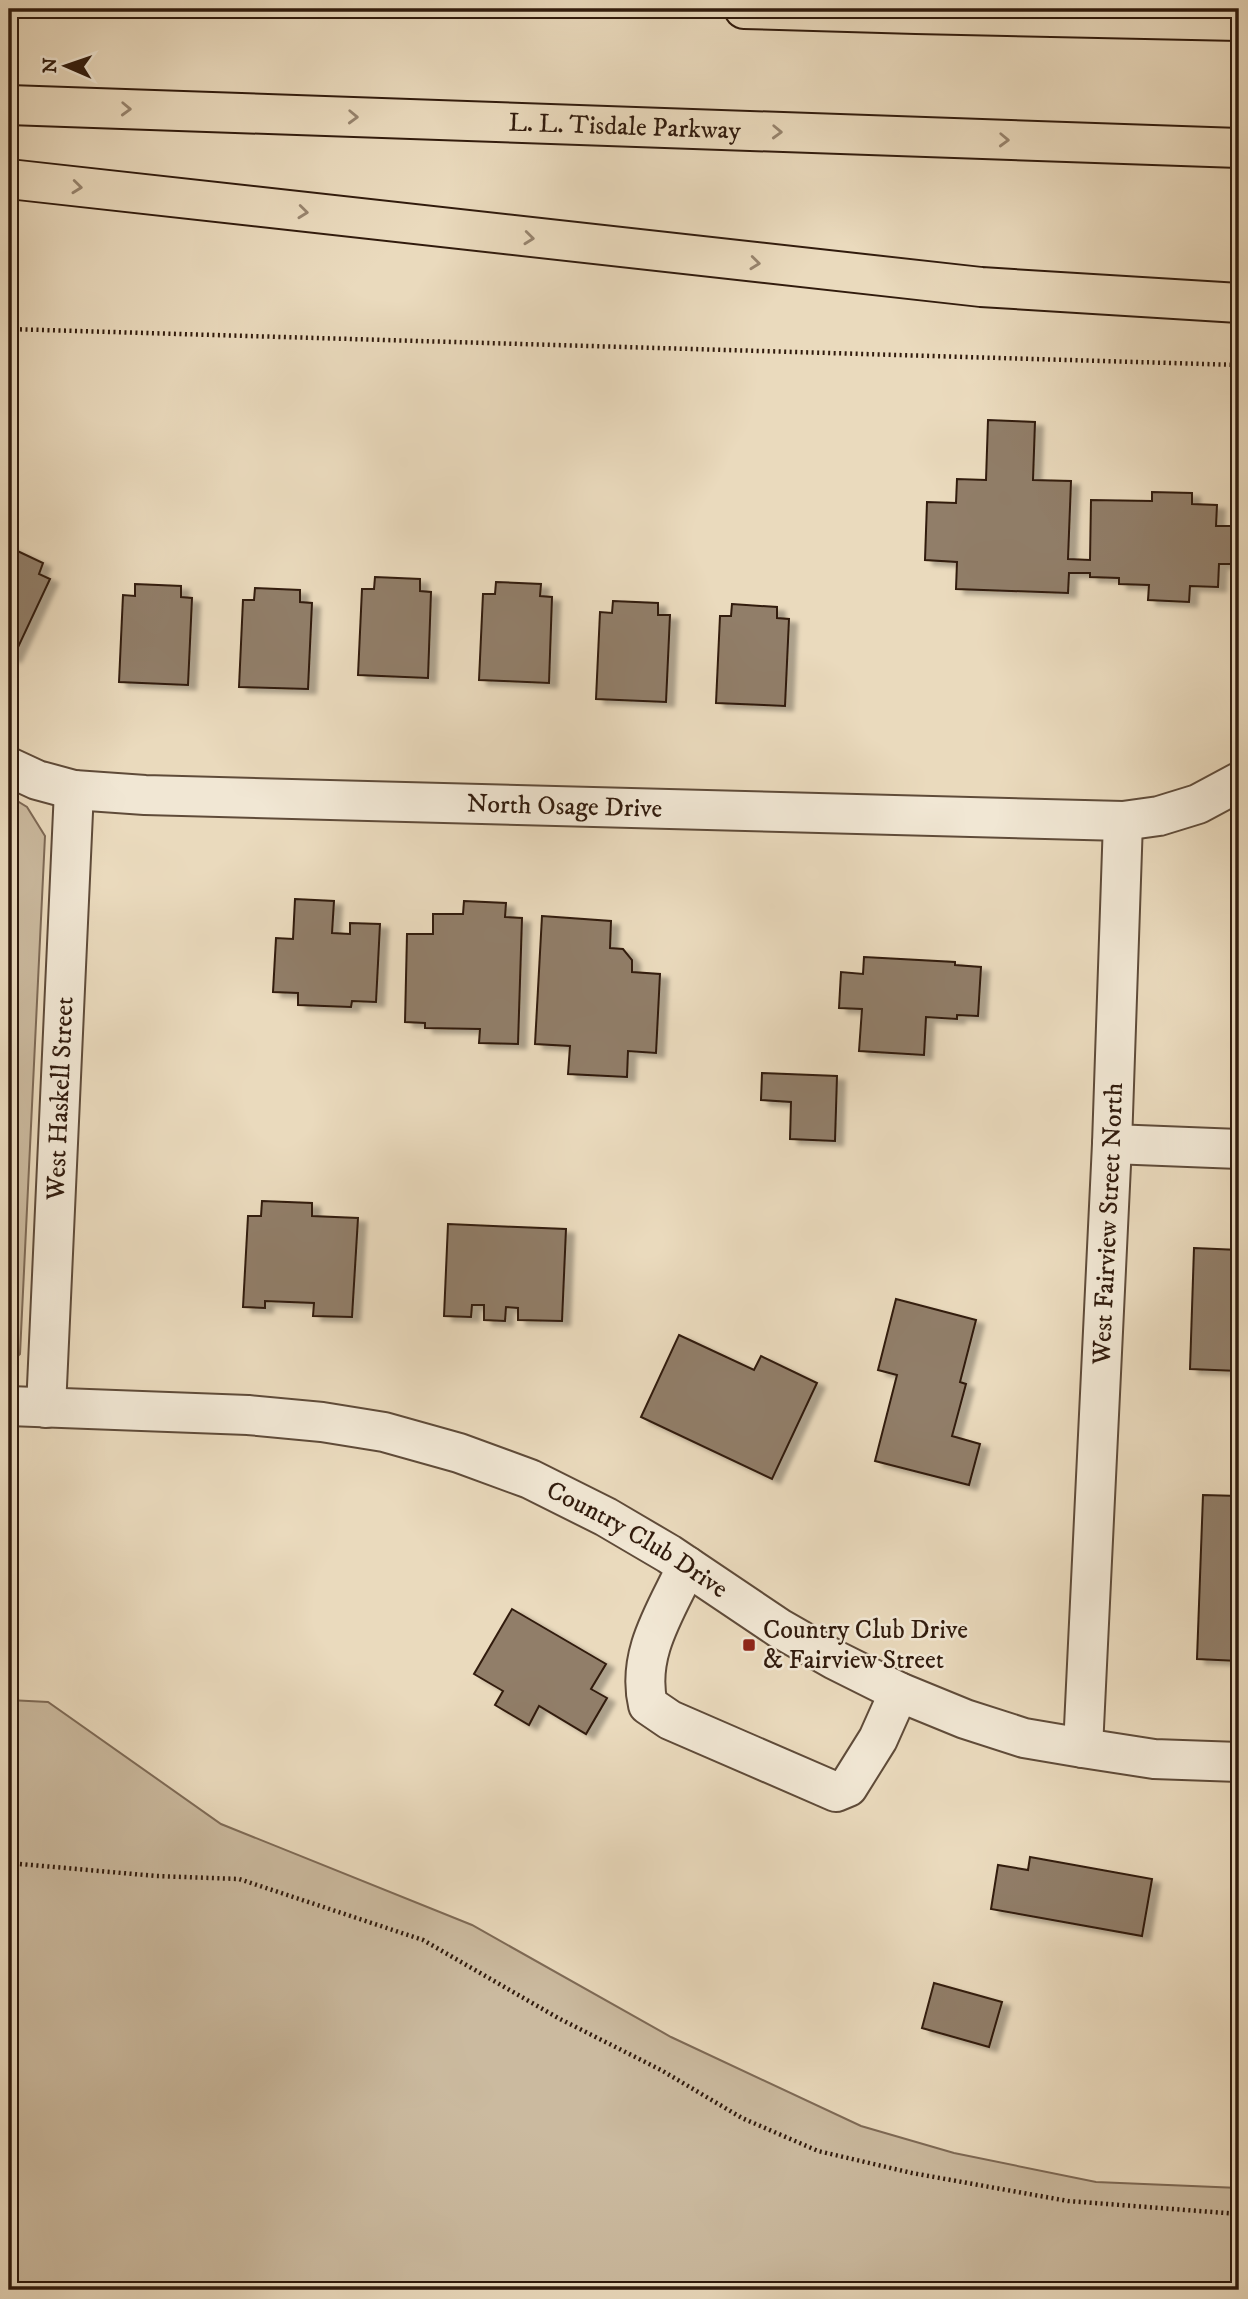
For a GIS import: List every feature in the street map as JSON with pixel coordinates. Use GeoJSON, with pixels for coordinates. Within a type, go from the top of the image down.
{"type":"FeatureCollection","features":[{"type":"Feature","properties":{"kind":"highway"},"geometry":{"type":"LineString","coordinates":[[744,9],[916,15],[1239,20]]}},
{"type":"Feature","properties":{"kind":"highway","name":"L. L. Tisdale Parkway"},"geometry":{"type":"LineString","coordinates":[[9,105],[1239,148]]}},
{"type":"Feature","properties":{"kind":"highway"},"geometry":{"type":"LineString","coordinates":[[9,179],[981,287],[1239,303]]}},
{"type":"Feature","properties":{"kind":"street","name":"North Osage Drive"},"geometry":{"type":"LineString","coordinates":[[9,767],[37,780],[74,790],[145,795],[1123,821]]}},
{"type":"Feature","properties":{"kind":"street"},"geometry":{"type":"LineString","coordinates":[[1123,821],[1159,816],[1198,804],[1239,782]]}},
{"type":"Feature","properties":{"kind":"street","name":"West Haskell Street"},"geometry":{"type":"LineString","coordinates":[[46,1408],[74,790]]}},
{"type":"Feature","properties":{"kind":"street","name":"West Fairview Street North"},"geometry":{"type":"LineString","coordinates":[[1083,1748],[1112,1144],[1123,821]]}},
{"type":"Feature","properties":{"kind":"street"},"geometry":{"type":"LineString","coordinates":[[1112,1144],[1239,1149]]}},
{"type":"Feature","properties":{"kind":"street","name":"Country Club Drive"},"geometry":{"type":"LineString","coordinates":[[9,1406],[248,1415],[322,1422],[384,1432],[459,1453],[530,1479],[606,1517],[687,1566],[779,1628],[835,1660],[899,1692],[965,1719],[1024,1738],[1083,1748],[1154,1759],[1239,1762]]}},
{"type":"Feature","properties":{"kind":"street"},"geometry":{"type":"LineString","coordinates":[[687,1566],[648,1648],[643,1686],[648,1705],[670,1720],[835,1792],[848,1787],[855,1777],[878,1738],[899,1692]]}},
{"type":"Feature","properties":{"kind":"path"},"geometry":{"type":"LineString","coordinates":[[9,329],[1239,365]]}},
{"type":"Feature","properties":{"kind":"path"},"geometry":{"type":"LineString","coordinates":[[9,1863],[156,1877],[239,1879],[423,1940],[560,2019],[661,2070],[742,2118],[818,2151],[912,2173],[1068,2201],[1239,2214]]}},
{"type":"Feature","properties":{"kind":"shaded area"},"geometry":{"type":"Polygon","coordinates":[[[9,796],[27,807],[45,836],[20,1354],[9,1364],[9,796]]]}},
{"type":"Feature","properties":{"kind":"shaded area"},"geometry":{"type":"Polygon","coordinates":[[[9,1700],[48,1702],[221,1824],[472,1925],[671,2037],[861,2126],[954,2153],[1096,2182],[1239,2188],[1239,2290],[9,2290],[9,1700]]]}},
{"type":"Feature","properties":{"kind":"building"},"geometry":{"type":"Polygon","coordinates":[[[988,420],[1035,422],[1033,480],[1071,481],[1068,559],[1090,560],[1091,500],[1152,501],[1152,492],[1192,493],[1192,504],[1217,505],[1216,526],[1234,526],[1232,564],[1219,564],[1218,587],[1190,586],[1189,602],[1148,600],[1149,585],[1119,584],[1119,578],[1069,573],[1068,593],[956,589],[957,562],[925,560],[927,502],[956,503],[957,479],[986,480],[988,420]]]}},
{"type":"Feature","properties":{"kind":"building"},"geometry":{"type":"Polygon","coordinates":[[[9,547],[43,563],[39,574],[50,579],[13,658],[9,656],[9,547]]]}},
{"type":"Feature","properties":{"kind":"building"},"geometry":{"type":"Polygon","coordinates":[[[375,577],[420,579],[420,591],[431,592],[428,678],[358,675],[362,589],[374,589],[375,577]]]}},
{"type":"Feature","properties":{"kind":"building"},"geometry":{"type":"Polygon","coordinates":[[[496,582],[541,584],[540,596],[552,597],[549,683],[479,680],[483,594],[495,594],[496,582]]]}},
{"type":"Feature","properties":{"kind":"building"},"geometry":{"type":"Polygon","coordinates":[[[135,584],[181,586],[181,597],[192,598],[188,685],[119,682],[123,595],[135,596],[135,584]]]}},
{"type":"Feature","properties":{"kind":"building"},"geometry":{"type":"Polygon","coordinates":[[[255,588],[300,590],[300,602],[312,603],[308,689],[239,687],[243,600],[254,600],[255,588]]]}},
{"type":"Feature","properties":{"kind":"building"},"geometry":{"type":"Polygon","coordinates":[[[613,601],[658,603],[658,615],[670,615],[666,702],[596,699],[600,612],[612,613],[613,601]]]}},
{"type":"Feature","properties":{"kind":"building"},"geometry":{"type":"Polygon","coordinates":[[[732,604],[777,607],[777,618],[789,619],[785,706],[716,703],[720,616],[731,616],[732,604]]]}},
{"type":"Feature","properties":{"kind":"building"},"geometry":{"type":"Polygon","coordinates":[[[295,899],[334,901],[332,933],[350,934],[350,923],[380,924],[376,1002],[352,1001],[351,1007],[298,1005],[298,993],[273,992],[276,938],[293,939],[295,899]]]}},
{"type":"Feature","properties":{"kind":"building"},"geometry":{"type":"Polygon","coordinates":[[[464,901],[506,903],[505,917],[522,918],[518,1044],[479,1043],[480,1029],[425,1028],[425,1023],[405,1022],[407,934],[433,934],[433,914],[463,914],[464,901]]]}},
{"type":"Feature","properties":{"kind":"building"},"geometry":{"type":"Polygon","coordinates":[[[542,916],[611,921],[610,948],[623,949],[632,960],[632,972],[660,974],[656,1053],[628,1051],[627,1077],[568,1074],[570,1046],[535,1044],[542,916]]]}},
{"type":"Feature","properties":{"kind":"building"},"geometry":{"type":"Polygon","coordinates":[[[864,957],[955,962],[955,965],[981,967],[978,1016],[957,1015],[957,1019],[926,1017],[924,1055],[859,1051],[862,1009],[839,1008],[841,972],[863,974],[864,957]]]}},
{"type":"Feature","properties":{"kind":"building"},"geometry":{"type":"Polygon","coordinates":[[[762,1073],[837,1076],[835,1141],[790,1139],[791,1102],[761,1100],[762,1073]]]}},
{"type":"Feature","properties":{"kind":"building"},"geometry":{"type":"Polygon","coordinates":[[[262,1201],[312,1203],[312,1216],[358,1218],[352,1317],[313,1316],[314,1303],[265,1301],[265,1308],[243,1307],[248,1216],[261,1216],[262,1201]]]}},
{"type":"Feature","properties":{"kind":"building"},"geometry":{"type":"Polygon","coordinates":[[[448,1224],[566,1229],[562,1321],[518,1320],[518,1308],[506,1307],[505,1321],[484,1320],[484,1305],[472,1305],[471,1317],[444,1316],[448,1224]]]}},
{"type":"Feature","properties":{"kind":"building"},"geometry":{"type":"Polygon","coordinates":[[[1194,1248],[1239,1250],[1239,1371],[1190,1369],[1194,1248]]]}},
{"type":"Feature","properties":{"kind":"building"},"geometry":{"type":"Polygon","coordinates":[[[896,1299],[976,1320],[960,1382],[966,1384],[952,1436],[980,1444],[969,1485],[875,1461],[897,1375],[878,1370],[896,1299]]]}},
{"type":"Feature","properties":{"kind":"building"},"geometry":{"type":"Polygon","coordinates":[[[679,1335],[754,1370],[761,1356],[817,1383],[772,1479],[641,1417],[679,1335]]]}},
{"type":"Feature","properties":{"kind":"building"},"geometry":{"type":"Polygon","coordinates":[[[1203,1495],[1239,1496],[1239,1661],[1197,1659],[1203,1495]]]}},
{"type":"Feature","properties":{"kind":"building"},"geometry":{"type":"Polygon","coordinates":[[[512,1609],[606,1664],[591,1689],[607,1698],[586,1734],[539,1706],[529,1725],[495,1705],[503,1691],[474,1674],[512,1609]]]}},
{"type":"Feature","properties":{"kind":"building"},"geometry":{"type":"Polygon","coordinates":[[[1030,1857],[1152,1879],[1142,1936],[991,1909],[998,1865],[1028,1870],[1030,1857]]]}},
{"type":"Feature","properties":{"kind":"building"},"geometry":{"type":"Polygon","coordinates":[[[934,1983],[1002,2002],[989,2047],[922,2028],[934,1983]]]}},
{"type":"Feature","properties":{"kind":"place","name":"Country Club Drive & Fairview Street"},"geometry":{"type":"Point","coordinates":[749,1645]}}]}
